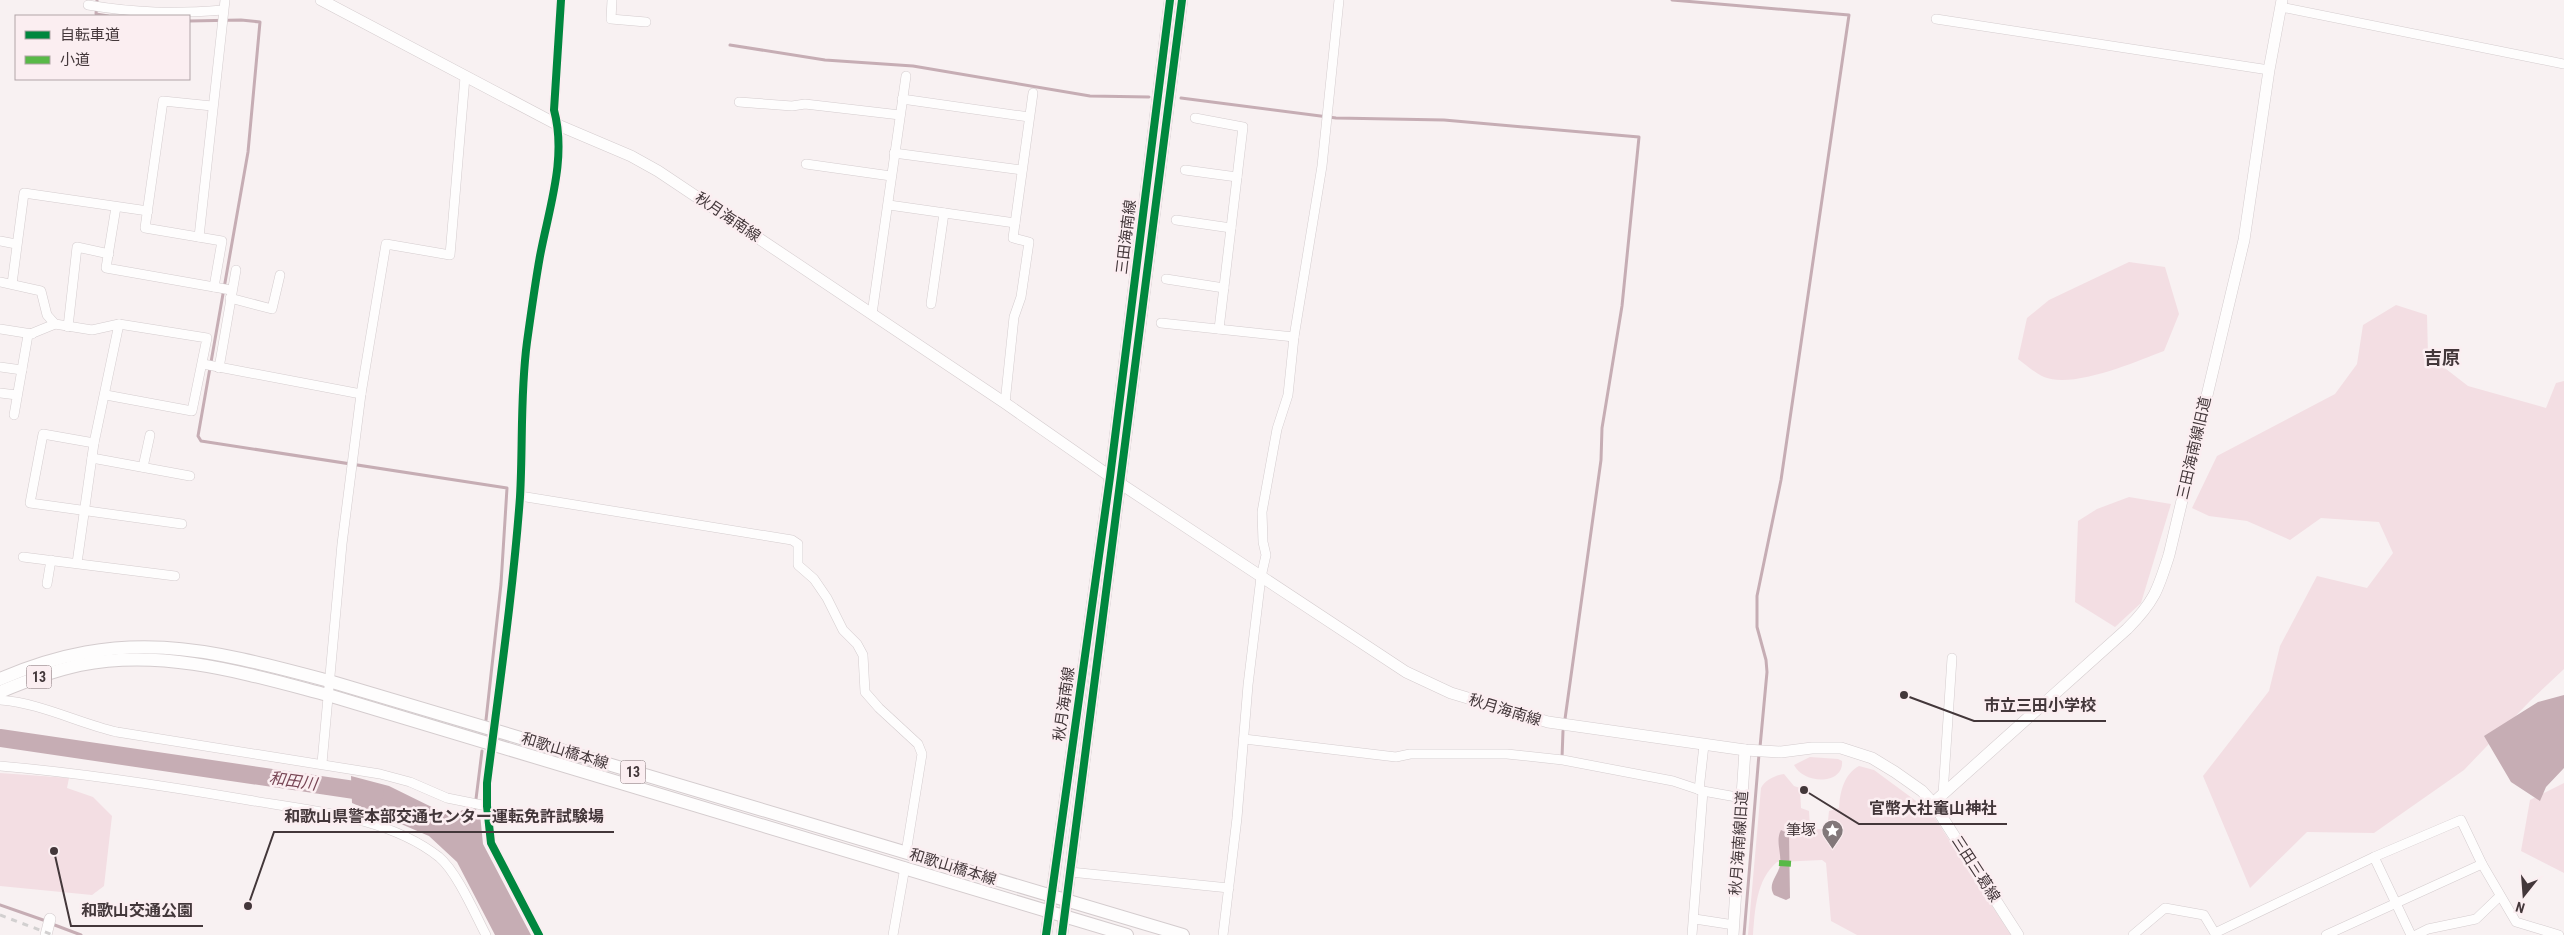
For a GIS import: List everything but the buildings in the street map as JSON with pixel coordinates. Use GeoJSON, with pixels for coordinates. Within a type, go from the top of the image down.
{"type":"FeatureCollection","features":[{"type":"Feature","properties":{"kind":"main road","name":"秋月海南線"},"geometry":{"type":"LineString","coordinates":[[321,0],[558,125],[631,156],[658,171],[1005,404],[1120,484],[1406,672],[1451,693],[1548,722],[1748,751],[1766,752],[1812,748],[1841,748],[1857,752],[1895,772],[1922,791],[1933,802]]}},
{"type":"Feature","properties":{"kind":"main road","name":"三田海南線"},"geometry":{"type":"LineString","coordinates":[[1110,477],[1170,0]]}},
{"type":"Feature","properties":{"kind":"main road","name":"三田海南線"},"geometry":{"type":"LineString","coordinates":[[1120,484],[1182,0]]}},
{"type":"Feature","properties":{"kind":"main road","name":"三田海南線旧道"},"geometry":{"type":"LineString","coordinates":[[1933,802],[2127,629],[2147,609],[2158,591],[2169,555],[2244,240],[2269,70],[2282,4]]}},
{"type":"Feature","properties":{"kind":"main road","name":"秋月海南線"},"geometry":{"type":"LineString","coordinates":[[1046,935],[1110,477]]}},
{"type":"Feature","properties":{"kind":"main road","name":"秋月海南線"},"geometry":{"type":"LineString","coordinates":[[1062,935],[1120,484]]}},
{"type":"Feature","properties":{"kind":"main road","name":"和歌山橋本線"},"geometry":{"type":"LineString","coordinates":[[0,679],[28,667],[78,659],[129,647],[170,647],[222,654],[329,681],[1183,935]]}},
{"type":"Feature","properties":{"kind":"main road","name":"和歌山橋本線"},"geometry":{"type":"LineString","coordinates":[[0,692],[78,659],[143,659],[188,663],[232,671],[328,695],[905,867],[1048,913],[1127,935]]}},
{"type":"Feature","properties":{"kind":"main road","name":"秋月海南線旧道"},"geometry":{"type":"LineString","coordinates":[[1733,930],[1742,798],[1748,751]]}},
{"type":"Feature","properties":{"kind":"main road","name":"三田三葛線"},"geometry":{"type":"LineString","coordinates":[[1933,802],[2018,935]]}},
{"type":"Feature","properties":{"kind":"main road"},"geometry":{"type":"LineString","coordinates":[[46,935],[50,919]]}},
{"type":"Feature","properties":{"kind":"street"},"geometry":{"type":"LineString","coordinates":[[199,237],[222,10],[225,0]]}},
{"type":"Feature","properties":{"kind":"street"},"geometry":{"type":"LineString","coordinates":[[539,935],[491,843],[486,806],[520,496],[523,379],[540,257],[556,178],[559,145],[558,125],[554,110],[561,0]]}},
{"type":"Feature","properties":{"kind":"street"},"geometry":{"type":"LineString","coordinates":[[612,0],[611,19],[646,22]]}},
{"type":"Feature","properties":{"kind":"street"},"geometry":{"type":"LineString","coordinates":[[1223,935],[1230,888],[1248,685],[1261,577],[1266,556],[1263,542],[1262,512],[1277,429],[1288,394],[1294,338],[1322,166],[1339,0]]}},
{"type":"Feature","properties":{"kind":"street"},"geometry":{"type":"LineString","coordinates":[[2282,4],[2564,64]]}},
{"type":"Feature","properties":{"kind":"street"},"geometry":{"type":"LineString","coordinates":[[88,5],[126,11],[177,14],[222,10]]}},
{"type":"Feature","properties":{"kind":"street"},"geometry":{"type":"LineString","coordinates":[[1936,19],[2269,70]]}},
{"type":"Feature","properties":{"kind":"street"},"geometry":{"type":"LineString","coordinates":[[872,314],[889,206],[894,153],[906,76]]}},
{"type":"Feature","properties":{"kind":"street"},"geometry":{"type":"LineString","coordinates":[[322,763],[342,544],[361,394],[386,244],[450,254],[465,77]]}},
{"type":"Feature","properties":{"kind":"street"},"geometry":{"type":"LineString","coordinates":[[1005,404],[1014,317],[1021,297],[1029,242],[1013,238],[1033,93]]}},
{"type":"Feature","properties":{"kind":"street"},"geometry":{"type":"LineString","coordinates":[[902,99],[1029,117]]}},
{"type":"Feature","properties":{"kind":"street"},"geometry":{"type":"LineString","coordinates":[[212,106],[163,101],[145,228],[222,241],[214,287]]}},
{"type":"Feature","properties":{"kind":"street"},"geometry":{"type":"LineString","coordinates":[[739,102],[792,106],[805,104],[900,115]]}},
{"type":"Feature","properties":{"kind":"street"},"geometry":{"type":"LineString","coordinates":[[1195,118],[1243,126],[1219,329]]}},
{"type":"Feature","properties":{"kind":"street"},"geometry":{"type":"LineString","coordinates":[[894,153],[1022,170]]}},
{"type":"Feature","properties":{"kind":"street"},"geometry":{"type":"LineString","coordinates":[[806,164],[891,176]]}},
{"type":"Feature","properties":{"kind":"street"},"geometry":{"type":"LineString","coordinates":[[1185,170],[1237,177]]}},
{"type":"Feature","properties":{"kind":"street"},"geometry":{"type":"LineString","coordinates":[[12,284],[24,192],[148,211]]}},
{"type":"Feature","properties":{"kind":"street"},"geometry":{"type":"LineString","coordinates":[[889,206],[1015,223]]}},
{"type":"Feature","properties":{"kind":"street"},"geometry":{"type":"LineString","coordinates":[[116,207],[106,268],[214,287],[272,309],[280,275]]}},
{"type":"Feature","properties":{"kind":"street"},"geometry":{"type":"LineString","coordinates":[[931,304],[944,213]]}},
{"type":"Feature","properties":{"kind":"street"},"geometry":{"type":"LineString","coordinates":[[1176,220],[1231,228]]}},
{"type":"Feature","properties":{"kind":"street"},"geometry":{"type":"LineString","coordinates":[[0,241],[16,244]]}},
{"type":"Feature","properties":{"kind":"street"},"geometry":{"type":"LineString","coordinates":[[68,326],[77,248],[108,254]]}},
{"type":"Feature","properties":{"kind":"street"},"geometry":{"type":"LineString","coordinates":[[219,368],[236,270]]}},
{"type":"Feature","properties":{"kind":"street"},"geometry":{"type":"LineString","coordinates":[[1166,279],[1224,288]]}},
{"type":"Feature","properties":{"kind":"street"},"geometry":{"type":"LineString","coordinates":[[0,282],[41,292],[47,315],[55,324]]}},
{"type":"Feature","properties":{"kind":"street"},"geometry":{"type":"LineString","coordinates":[[1161,323],[1294,338]]}},
{"type":"Feature","properties":{"kind":"street"},"geometry":{"type":"LineString","coordinates":[[14,415],[28,336],[55,324],[92,330],[119,324],[207,338],[192,411],[106,395]]}},
{"type":"Feature","properties":{"kind":"street"},"geometry":{"type":"LineString","coordinates":[[77,563],[94,443],[106,395],[119,324]]}},
{"type":"Feature","properties":{"kind":"street"},"geometry":{"type":"LineString","coordinates":[[0,329],[32,334]]}},
{"type":"Feature","properties":{"kind":"street"},"geometry":{"type":"LineString","coordinates":[[202,364],[361,394]]}},
{"type":"Feature","properties":{"kind":"street"},"geometry":{"type":"LineString","coordinates":[[0,367],[22,370]]}},
{"type":"Feature","properties":{"kind":"street"},"geometry":{"type":"LineString","coordinates":[[0,393],[17,395]]}},
{"type":"Feature","properties":{"kind":"street"},"geometry":{"type":"LineString","coordinates":[[94,443],[43,434],[30,503],[182,524]]}},
{"type":"Feature","properties":{"kind":"street"},"geometry":{"type":"LineString","coordinates":[[144,467],[150,435]]}},
{"type":"Feature","properties":{"kind":"street"},"geometry":{"type":"LineString","coordinates":[[92,458],[190,476]]}},
{"type":"Feature","properties":{"kind":"street"},"geometry":{"type":"LineString","coordinates":[[520,496],[792,540],[798,544],[798,565],[814,579],[827,598],[843,630],[857,644],[863,656],[865,692],[879,708],[918,744],[922,754],[906,853]]}},
{"type":"Feature","properties":{"kind":"street"},"geometry":{"type":"LineString","coordinates":[[23,556],[176,576]]}},
{"type":"Feature","properties":{"kind":"street"},"geometry":{"type":"LineString","coordinates":[[48,584],[50,560]]}},
{"type":"Feature","properties":{"kind":"street"},"geometry":{"type":"LineString","coordinates":[[1943,794],[1952,658]]}},
{"type":"Feature","properties":{"kind":"street"},"geometry":{"type":"LineString","coordinates":[[0,700],[56,712],[92,726],[117,732],[322,763],[380,774],[410,782],[447,798],[486,806]]}},
{"type":"Feature","properties":{"kind":"street"},"geometry":{"type":"LineString","coordinates":[[1244,739],[1396,756],[1410,754],[1507,754],[1563,760],[1673,781],[1701,790],[1742,798]]}},
{"type":"Feature","properties":{"kind":"street"},"geometry":{"type":"LineString","coordinates":[[1692,935],[1695,919],[1704,746]]}},
{"type":"Feature","properties":{"kind":"street"},"geometry":{"type":"LineString","coordinates":[[0,766],[47,770],[196,791],[349,818],[387,830],[411,839],[440,858],[461,887],[486,935]]}},
{"type":"Feature","properties":{"kind":"street"},"geometry":{"type":"LineString","coordinates":[[2133,935],[2165,908],[2204,915],[2216,934],[2374,857],[2461,820],[2482,864],[2516,922],[2559,935]]}},
{"type":"Feature","properties":{"kind":"street"},"geometry":{"type":"LineString","coordinates":[[2374,857],[2394,903],[2411,935]]}},
{"type":"Feature","properties":{"kind":"street"},"geometry":{"type":"LineString","coordinates":[[2326,935],[2482,864]]}},
{"type":"Feature","properties":{"kind":"street"},"geometry":{"type":"LineString","coordinates":[[893,935],[905,867]]}},
{"type":"Feature","properties":{"kind":"street"},"geometry":{"type":"LineString","coordinates":[[1070,872],[1230,888]]}},
{"type":"Feature","properties":{"kind":"street"},"geometry":{"type":"LineString","coordinates":[[2416,935],[2428,928],[2476,918],[2500,896]]}},
{"type":"Feature","properties":{"kind":"street"},"geometry":{"type":"LineString","coordinates":[[1695,919],[1733,930]]}},
{"type":"Feature","properties":{"kind":"shaded area"},"geometry":{"type":"Polygon","coordinates":[[[2129,262],[2165,267],[2179,314],[2164,351],[2104,373],[2071,380],[2056,380],[2044,377],[2018,359],[2027,318],[2049,300],[2129,262]]]}},
{"type":"Feature","properties":{"kind":"shaded area"},"geometry":{"type":"Polygon","coordinates":[[[2396,305],[2427,315],[2428,355],[2468,386],[2546,408],[2556,383],[2564,381],[2564,669],[2530,701],[2464,770],[2374,833],[2307,832],[2250,888],[2203,776],[2269,691],[2280,646],[2317,576],[2367,588],[2393,553],[2379,522],[2321,518],[2290,540],[2247,521],[2209,516],[2192,508],[2217,456],[2335,394],[2357,364],[2363,325],[2396,305]]]}},
{"type":"Feature","properties":{"kind":"shaded area"},"geometry":{"type":"Polygon","coordinates":[[[2129,497],[2171,504],[2141,603],[2115,627],[2075,602],[2078,521],[2097,509],[2129,497]]]}},
{"type":"Feature","properties":{"kind":"shaded area"},"geometry":{"type":"Polygon","coordinates":[[[2564,695],[2564,768],[2546,787],[2540,801],[2511,782],[2484,736],[2538,702],[2564,695]]]}},
{"type":"Feature","properties":{"kind":"shaded area"},"geometry":{"type":"Polygon","coordinates":[[[1810,757],[1838,759],[1842,761],[1841,769],[1837,775],[1823,780],[1806,776],[1799,772],[1794,765],[1810,757]]]}},
{"type":"Feature","properties":{"kind":"shaded area"},"geometry":{"type":"Polygon","coordinates":[[[1859,766],[1874,770],[1931,812],[2011,935],[1857,935],[1831,921],[1826,863],[1822,860],[1777,862],[1770,869],[1758,896],[1753,935],[1748,935],[1761,788],[1771,778],[1784,774],[1794,786],[1800,788],[1801,808],[1809,811],[1810,828],[1827,830],[1829,811],[1839,808],[1840,796],[1846,779],[1859,766]]]}},
{"type":"Feature","properties":{"kind":"shaded area"},"geometry":{"type":"Polygon","coordinates":[[[0,773],[69,778],[67,788],[93,797],[112,816],[104,886],[92,895],[0,886],[0,773]]]}},
{"type":"Feature","properties":{"kind":"shaded area"},"geometry":{"type":"Polygon","coordinates":[[[351,776],[389,786],[454,818],[462,810],[480,814],[483,844],[531,935],[495,935],[457,862],[429,836],[352,803],[351,776]]]}},
{"type":"Feature","properties":{"kind":"shaded area"},"geometry":{"type":"Polygon","coordinates":[[[2564,783],[2564,873],[2521,851],[2530,800],[2564,783]]]}},
{"type":"Feature","properties":{"kind":"shaded area"},"geometry":{"type":"Polygon","coordinates":[[[1781,830],[1789,834],[1790,898],[1786,900],[1774,895],[1772,891],[1780,865],[1779,834],[1781,830]]]}},
{"type":"Feature","properties":{"kind":"waterway"},"geometry":{"type":"LineString","coordinates":[[97,0],[96,14],[102,15]]}},
{"type":"Feature","properties":{"kind":"waterway"},"geometry":{"type":"LineString","coordinates":[[1672,0],[1849,15],[1781,480],[1757,596],[1757,627],[1766,660],[1767,672],[1760,747]]}},
{"type":"Feature","properties":{"kind":"waterway"},"geometry":{"type":"LineString","coordinates":[[190,21],[241,20],[260,22],[248,152],[198,436],[201,441],[507,488],[501,584],[486,720]]}},
{"type":"Feature","properties":{"kind":"waterway"},"geometry":{"type":"LineString","coordinates":[[730,45],[825,60],[913,66],[1090,96],[1149,97]]}},
{"type":"Feature","properties":{"kind":"waterway"},"geometry":{"type":"LineString","coordinates":[[1181,98],[1336,118],[1444,120],[1639,137],[1622,306],[1602,428],[1601,460],[1565,719]]}},
{"type":"Feature","properties":{"kind":"waterway"},"geometry":{"type":"LineString","coordinates":[[1562,758],[1563,731]]}},
{"type":"Feature","properties":{"kind":"waterway","name":"和田川"},"geometry":{"type":"LineString","coordinates":[[0,738],[375,793]]}},
{"type":"Feature","properties":{"kind":"waterway"},"geometry":{"type":"LineString","coordinates":[[474,815],[482,751]]}},
{"type":"Feature","properties":{"kind":"waterway"},"geometry":{"type":"LineString","coordinates":[[1744,935],[1759,754]]}},
{"type":"Feature","properties":{"kind":"waterway"},"geometry":{"type":"LineString","coordinates":[[0,905],[46,921]]}},
{"type":"Feature","properties":{"kind":"waterway"},"geometry":{"type":"LineString","coordinates":[[52,924],[81,935]]}},
{"type":"Feature","properties":{"kind":"railway"},"geometry":{"type":"LineString","coordinates":[[0,915],[53,935]]}},
{"type":"Feature","properties":{"kind":"marked path"},"geometry":{"type":"LineString","coordinates":[[1779,863],[1793,864]]}},
{"type":"Feature","properties":{"kind":"cycle path"},"geometry":{"type":"LineString","coordinates":[[539,935],[491,843],[487,806],[487,783],[514,568],[520,497],[523,381],[527,342],[538,267],[558,165],[558,128],[554,110],[561,0]]}},
{"type":"Feature","properties":{"kind":"cycle path"},"geometry":{"type":"LineString","coordinates":[[1046,935],[1110,477],[1170,0]]}},
{"type":"Feature","properties":{"kind":"cycle path"},"geometry":{"type":"LineString","coordinates":[[1062,935],[1182,0]]}},
{"type":"Feature","properties":{"kind":"place","name":"市立三田小学校"},"geometry":{"type":"Point","coordinates":[1904,695]}},
{"type":"Feature","properties":{"kind":"place","name":"官幣大社竃山神社"},"geometry":{"type":"Point","coordinates":[1804,790]}},
{"type":"Feature","properties":{"kind":"place","name":"筆塚"},"geometry":{"type":"Point","coordinates":[1832,849]}},
{"type":"Feature","properties":{"kind":"place","name":"和歌山交通公園"},"geometry":{"type":"Point","coordinates":[54,851]}},
{"type":"Feature","properties":{"kind":"place","name":"和歌山県警本部交通センター運転免許試験場"},"geometry":{"type":"Point","coordinates":[248,906]}},
{"type":"Feature","properties":{"kind":"district","name":"吉原"},"geometry":{"type":"Point","coordinates":[2442,357]}}]}
